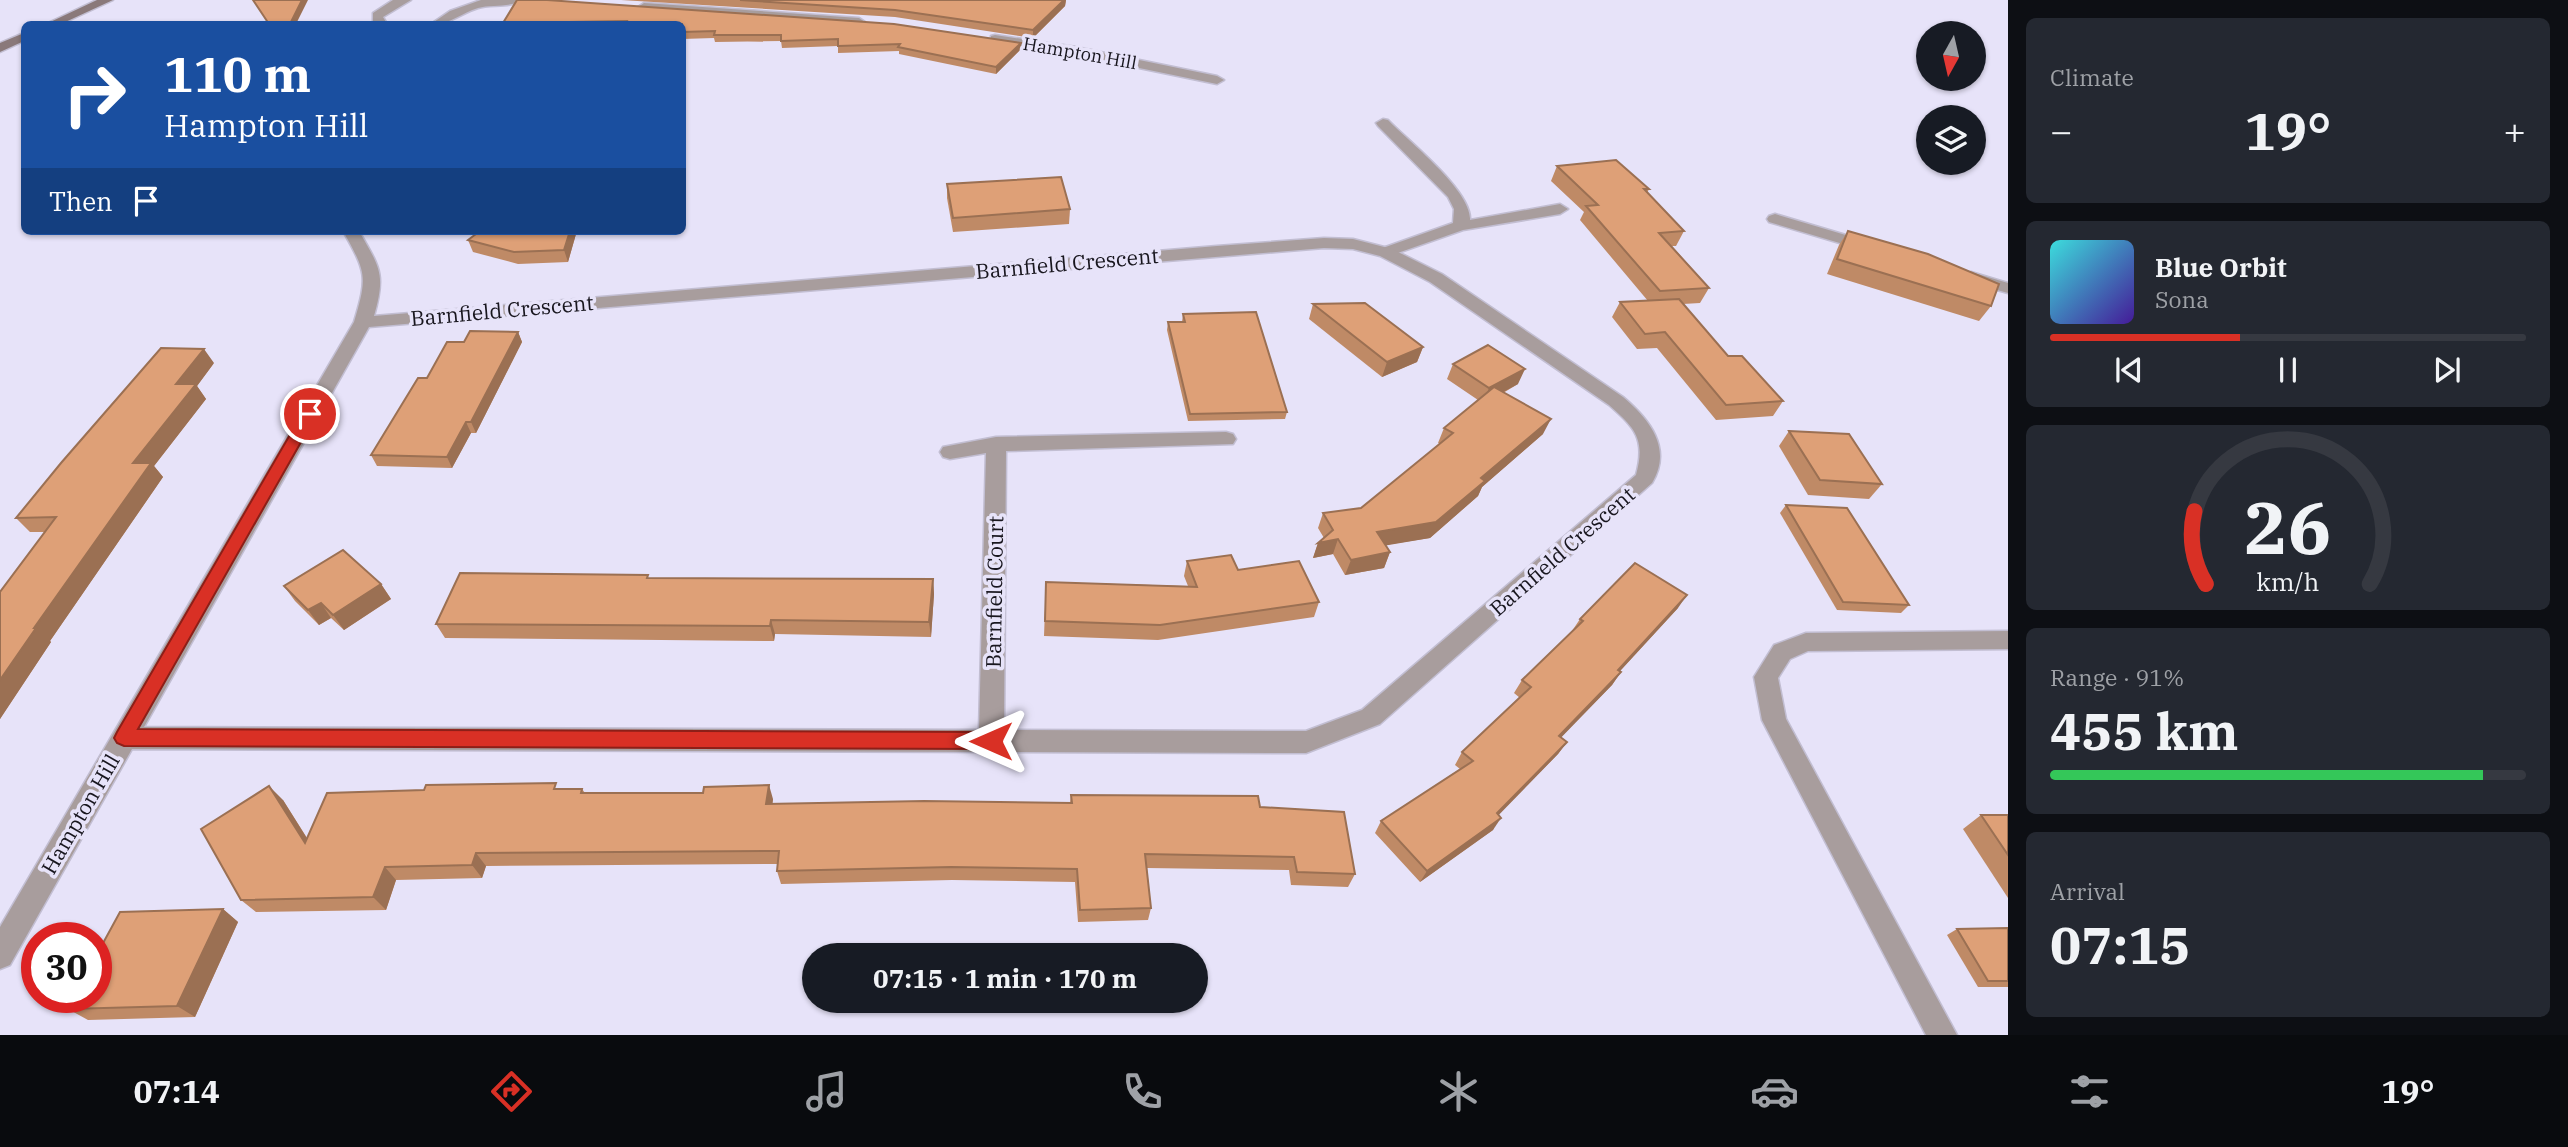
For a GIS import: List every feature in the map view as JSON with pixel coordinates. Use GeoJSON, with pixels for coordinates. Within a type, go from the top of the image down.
{"type":"FeatureCollection","features":[{"type":"Feature","properties":{"kind":"street"},"geometry":{"type":"LineString","coordinates":[[59,21],[107,0]]}},
{"type":"Feature","properties":{"kind":"street"},"geometry":{"type":"LineString","coordinates":[[377,21],[377,16],[393,4],[405,0]]}},
{"type":"Feature","properties":{"kind":"street"},"geometry":{"type":"LineString","coordinates":[[441,21],[455,11],[488,2],[515,0]]}},
{"type":"Feature","properties":{"kind":"street"},"geometry":{"type":"LineString","coordinates":[[634,6],[868,22]]}},
{"type":"Feature","properties":{"kind":"street","name":"Hampton Hill"},"geometry":{"type":"LineString","coordinates":[[977,36],[1076,51],[1217,79]]}},
{"type":"Feature","properties":{"kind":"street"},"geometry":{"type":"LineString","coordinates":[[0,48],[21,38]]}},
{"type":"Feature","properties":{"kind":"street"},"geometry":{"type":"LineString","coordinates":[[1383,123],[1453,194],[1464,216],[1460,226]]}},
{"type":"Feature","properties":{"kind":"street"},"geometry":{"type":"LineString","coordinates":[[1386,252],[1460,226],[1560,209]]}},
{"type":"Feature","properties":{"kind":"street"},"geometry":{"type":"LineString","coordinates":[[1775,219],[1891,253]]}},
{"type":"Feature","properties":{"kind":"street","name":"Hampton Hill"},"geometry":{"type":"LineString","coordinates":[[0,955],[363,322],[373,289],[371,266],[353,235]]}},
{"type":"Feature","properties":{"kind":"street","name":"Barnfield Crescent"},"geometry":{"type":"LineString","coordinates":[[124,738],[1306,742],[1371,717],[1645,478],[1652,458],[1649,438],[1638,420],[1616,401],[1436,278],[1386,252],[1353,244],[1324,243],[363,322]]}},
{"type":"Feature","properties":{"kind":"street"},"geometry":{"type":"LineString","coordinates":[[1956,272],[2008,288]]}},
{"type":"Feature","properties":{"kind":"street"},"geometry":{"type":"LineString","coordinates":[[950,452],[996,444],[1226,439]]}},
{"type":"Feature","properties":{"kind":"street","name":"Barnfield Court"},"geometry":{"type":"LineString","coordinates":[[991,741],[996,444]]}},
{"type":"Feature","properties":{"kind":"street"},"geometry":{"type":"LineString","coordinates":[[1942,1035],[1774,720],[1766,677],[1782,652],[1806,642],[2008,640]]}},
{"type":"Feature","properties":{"kind":"building"},"geometry":{"type":"Polygon","coordinates":[[[253,0],[302,0],[292,21],[267,21],[253,0]]]}},
{"type":"Feature","properties":{"kind":"building"},"geometry":{"type":"Polygon","coordinates":[[[517,0],[547,0],[894,24],[1021,43],[996,67],[898,47],[900,44],[838,46],[838,39],[781,41],[781,35],[714,35],[715,31],[686,32],[686,21],[504,21],[517,0]]]}},
{"type":"Feature","properties":{"kind":"building"},"geometry":{"type":"Polygon","coordinates":[[[740,0],[1064,0],[1033,30],[895,10],[740,0]]]}},
{"type":"Feature","properties":{"kind":"building"},"geometry":{"type":"Polygon","coordinates":[[[1616,160],[1649,189],[1644,189],[1684,231],[1659,233],[1709,288],[1660,291],[1586,206],[1598,205],[1557,166],[1616,160]]]}},
{"type":"Feature","properties":{"kind":"building"},"geometry":{"type":"Polygon","coordinates":[[[1061,177],[1070,209],[953,218],[947,184],[1061,177]]]}},
{"type":"Feature","properties":{"kind":"building"},"geometry":{"type":"Polygon","coordinates":[[[1848,231],[1928,254],[1999,284],[1991,306],[1837,259],[1848,231]]]}},
{"type":"Feature","properties":{"kind":"building"},"geometry":{"type":"Polygon","coordinates":[[[475,235],[569,235],[564,250],[514,252],[468,240],[475,235]]]}},
{"type":"Feature","properties":{"kind":"building"},"geometry":{"type":"Polygon","coordinates":[[[1679,299],[1728,356],[1742,356],[1783,401],[1726,405],[1665,332],[1645,334],[1620,302],[1679,299]]]}},
{"type":"Feature","properties":{"kind":"building"},"geometry":{"type":"Polygon","coordinates":[[[1365,303],[1423,347],[1387,362],[1313,304],[1365,303]]]}},
{"type":"Feature","properties":{"kind":"building"},"geometry":{"type":"Polygon","coordinates":[[[1256,312],[1287,412],[1190,414],[1168,322],[1185,322],[1183,314],[1256,312]]]}},
{"type":"Feature","properties":{"kind":"building"},"geometry":{"type":"Polygon","coordinates":[[[470,331],[518,332],[471,422],[466,422],[447,457],[371,455],[418,378],[427,378],[447,342],[464,342],[470,331]]]}},
{"type":"Feature","properties":{"kind":"building"},"geometry":{"type":"Polygon","coordinates":[[[1488,345],[1525,369],[1489,388],[1453,364],[1488,345]]]}},
{"type":"Feature","properties":{"kind":"building"},"geometry":{"type":"Polygon","coordinates":[[[161,348],[204,349],[176,384],[196,384],[133,463],[151,463],[0,680],[0,592],[56,517],[16,518],[161,348]]]}},
{"type":"Feature","properties":{"kind":"building"},"geometry":{"type":"Polygon","coordinates":[[[1494,387],[1551,419],[1481,478],[1485,481],[1436,522],[1377,532],[1390,552],[1351,560],[1338,539],[1318,543],[1333,530],[1323,513],[1361,508],[1453,433],[1444,428],[1494,387]]]}},
{"type":"Feature","properties":{"kind":"building"},"geometry":{"type":"Polygon","coordinates":[[[1789,431],[1849,434],[1882,484],[1820,480],[1789,431]]]}},
{"type":"Feature","properties":{"kind":"building"},"geometry":{"type":"Polygon","coordinates":[[[1786,505],[1847,508],[1909,605],[1843,602],[1786,505]]]}},
{"type":"Feature","properties":{"kind":"building"},"geometry":{"type":"Polygon","coordinates":[[[343,550],[381,584],[333,615],[321,603],[308,610],[284,586],[343,550]]]}},
{"type":"Feature","properties":{"kind":"building"},"geometry":{"type":"Polygon","coordinates":[[[1231,555],[1238,570],[1299,561],[1319,602],[1160,625],[1045,621],[1046,582],[1197,587],[1187,561],[1231,555]]]}},
{"type":"Feature","properties":{"kind":"building"},"geometry":{"type":"Polygon","coordinates":[[[1635,563],[1687,595],[1618,670],[1621,672],[1559,736],[1567,742],[1497,813],[1501,818],[1427,871],[1381,821],[1473,761],[1462,752],[1531,687],[1522,680],[1583,621],[1580,619],[1635,563]]]}},
{"type":"Feature","properties":{"kind":"building"},"geometry":{"type":"Polygon","coordinates":[[[460,573],[648,575],[647,578],[933,579],[929,622],[771,620],[770,626],[436,624],[460,573]]]}},
{"type":"Feature","properties":{"kind":"building"},"geometry":{"type":"Polygon","coordinates":[[[556,783],[554,789],[582,789],[581,793],[703,793],[704,787],[769,785],[766,804],[924,801],[1072,803],[1071,795],[1258,796],[1260,807],[1344,812],[1355,874],[1297,872],[1294,857],[1145,854],[1151,908],[1080,910],[1077,869],[951,867],[777,871],[779,851],[476,853],[472,865],[385,867],[373,897],[241,900],[201,829],[269,786],[305,843],[327,793],[424,790],[426,785],[556,783]]]}},
{"type":"Feature","properties":{"kind":"building"},"geometry":{"type":"Polygon","coordinates":[[[1981,815],[2008,815],[2008,855],[1981,815]]]}},
{"type":"Feature","properties":{"kind":"building"},"geometry":{"type":"Polygon","coordinates":[[[223,909],[177,1006],[112,1008],[112,927],[120,912],[223,909]]]}},
{"type":"Feature","properties":{"kind":"building"},"geometry":{"type":"Polygon","coordinates":[[[2008,928],[2008,981],[1988,981],[1957,929],[2008,928]]]}},
{"type":"Feature","properties":{"kind":"route"},"geometry":{"type":"LineString","coordinates":[[310,414],[124,738],[991,741]]}}]}
